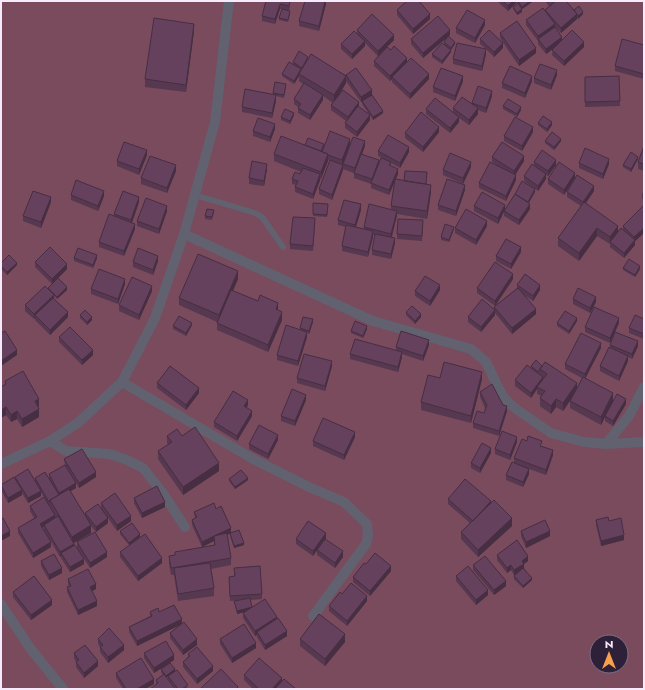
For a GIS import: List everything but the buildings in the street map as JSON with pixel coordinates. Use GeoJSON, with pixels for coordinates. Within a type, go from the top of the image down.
{"type":"FeatureCollection","features":[{"type":"Feature","properties":{"kind":"street"},"geometry":{"type":"LineString","coordinates":[[1,464],[50,441],[79,422],[122,382],[155,318],[184,234],[215,122],[229,1]]}},
{"type":"Feature","properties":{"kind":"street"},"geometry":{"type":"LineString","coordinates":[[184,234],[373,321],[471,349],[486,362],[502,394],[516,409],[551,433],[584,442],[606,444],[644,442]]}},
{"type":"Feature","properties":{"kind":"street"},"geometry":{"type":"LineString","coordinates":[[122,382],[252,459],[309,487],[344,502],[367,524],[368,536],[366,544],[313,616]]}},
{"type":"Feature","properties":{"kind":"street"},"geometry":{"type":"LineString","coordinates":[[606,444],[629,416],[644,387]]}},
{"type":"Feature","properties":{"kind":"street"},"geometry":{"type":"LineString","coordinates":[[50,441],[66,451],[110,454],[143,468],[162,492],[185,527]]}},
{"type":"Feature","properties":{"kind":"street"},"geometry":{"type":"LineString","coordinates":[[1,604],[30,648],[63,689]]}},
{"type":"Feature","properties":{"kind":"lane"},"geometry":{"type":"LineString","coordinates":[[195,195],[255,213],[262,217],[283,247]]}},
{"type":"Feature","properties":{"kind":"shaded area"},"geometry":{"type":"Polygon","coordinates":[[[1,1],[644,1],[644,689],[1,689],[1,1]]]}}]}
